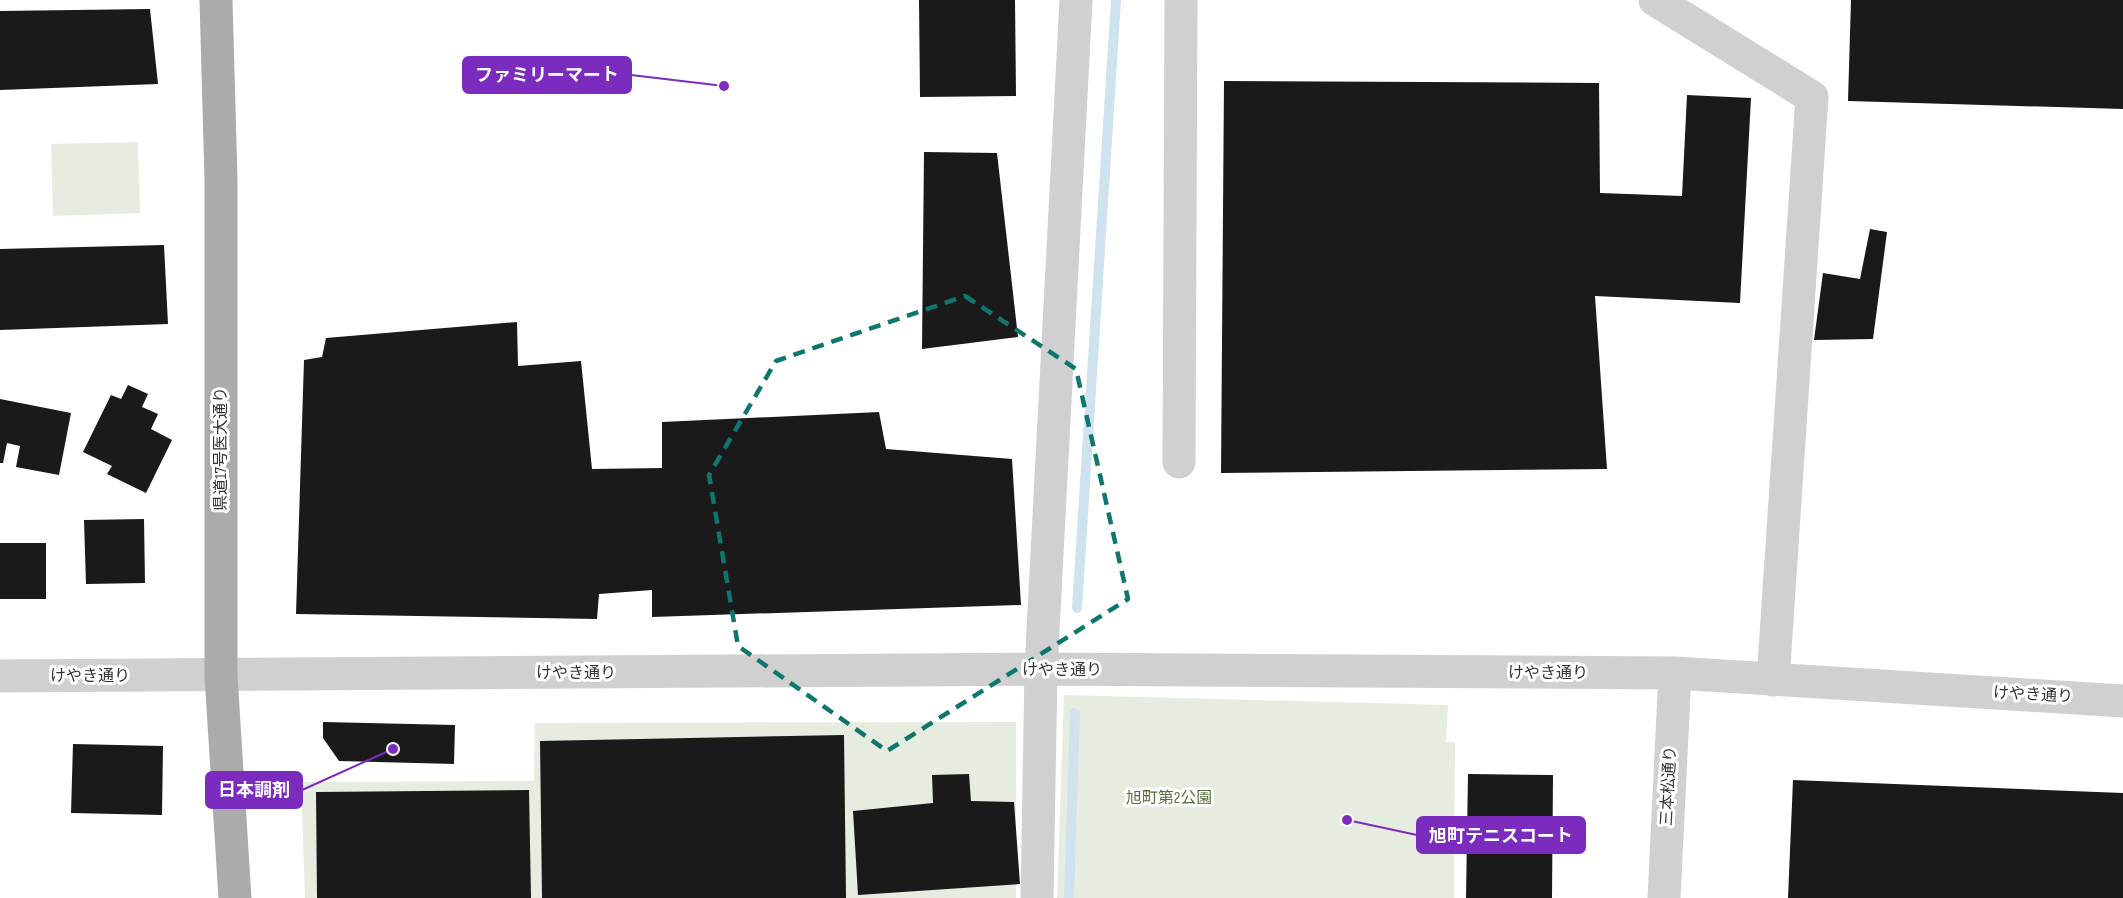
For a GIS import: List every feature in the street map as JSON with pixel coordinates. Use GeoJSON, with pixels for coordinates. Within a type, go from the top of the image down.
{"type":"FeatureCollection","features":[{"type":"Feature","properties":{"kind":"main road","name":"県道17号医大通り"},"geometry":{"type":"LineString","coordinates":[[216,0],[221,180],[221,676],[235,898]]}},
{"type":"Feature","properties":{"kind":"street"},"geometry":{"type":"LineString","coordinates":[[1037,898],[1041,669],[1076,0]]}},
{"type":"Feature","properties":{"kind":"street"},"geometry":{"type":"LineString","coordinates":[[1179,462],[1181,0]]}},
{"type":"Feature","properties":{"kind":"street"},"geometry":{"type":"LineString","coordinates":[[1655,0],[1812,97],[1773,680]]}},
{"type":"Feature","properties":{"kind":"street","name":"けやき通り"},"geometry":{"type":"LineString","coordinates":[[0,676],[1041,669],[1675,674],[2123,701]]}},
{"type":"Feature","properties":{"kind":"street","name":"三本松通り"},"geometry":{"type":"LineString","coordinates":[[1664,898],[1675,674]]}},
{"type":"Feature","properties":{"kind":"highlighted area"},"geometry":{"type":"Polygon","coordinates":[[[965,296],[1076,369],[1128,599],[887,751],[738,646],[709,475],[776,361],[965,296]]]}},
{"type":"Feature","properties":{"kind":"green space"},"geometry":{"type":"Polygon","coordinates":[[[138,142],[140,213],[53,216],[51,144],[138,142]]]}},
{"type":"Feature","properties":{"kind":"green space","name":"旭町第2公園"},"geometry":{"type":"Polygon","coordinates":[[[1064,695],[1448,705],[1446,742],[1455,742],[1454,898],[1057,898],[1064,695]]]}},
{"type":"Feature","properties":{"kind":"green space"},"geometry":{"type":"Polygon","coordinates":[[[1016,722],[1016,898],[305,898],[301,782],[534,781],[535,723],[1016,722]]]}},
{"type":"Feature","properties":{"kind":"building"},"geometry":{"type":"Polygon","coordinates":[[[919,0],[1015,0],[1016,96],[920,97],[919,0]]]}},
{"type":"Feature","properties":{"kind":"building"},"geometry":{"type":"Polygon","coordinates":[[[1851,0],[2123,0],[2123,109],[1848,101],[1851,0]]]}},
{"type":"Feature","properties":{"kind":"building"},"geometry":{"type":"Polygon","coordinates":[[[150,9],[158,84],[0,90],[0,11],[150,9]]]}},
{"type":"Feature","properties":{"kind":"building"},"geometry":{"type":"Polygon","coordinates":[[[1224,81],[1599,83],[1600,193],[1682,196],[1687,95],[1751,98],[1740,303],[1595,296],[1607,469],[1221,473],[1224,81]]]}},
{"type":"Feature","properties":{"kind":"building"},"geometry":{"type":"Polygon","coordinates":[[[924,152],[997,153],[1018,337],[922,349],[924,152]]]}},
{"type":"Feature","properties":{"kind":"building"},"geometry":{"type":"Polygon","coordinates":[[[1870,229],[1887,232],[1873,339],[1814,340],[1823,273],[1860,279],[1870,229]]]}},
{"type":"Feature","properties":{"kind":"building"},"geometry":{"type":"Polygon","coordinates":[[[164,245],[168,324],[0,330],[0,249],[164,245]]]}},
{"type":"Feature","properties":{"kind":"building"},"geometry":{"type":"Polygon","coordinates":[[[517,322],[518,366],[581,361],[592,469],[662,468],[662,422],[879,412],[886,449],[1012,459],[1021,605],[652,617],[652,590],[599,594],[597,619],[296,614],[304,360],[322,357],[326,338],[517,322]]]}},
{"type":"Feature","properties":{"kind":"building"},"geometry":{"type":"Polygon","coordinates":[[[128,385],[148,394],[142,407],[158,414],[151,429],[172,440],[146,493],[107,474],[112,466],[83,452],[111,395],[121,399],[128,385]]]}},
{"type":"Feature","properties":{"kind":"building"},"geometry":{"type":"Polygon","coordinates":[[[0,399],[71,413],[59,475],[16,467],[20,446],[7,443],[3,463],[0,463],[0,399]]]}},
{"type":"Feature","properties":{"kind":"building"},"geometry":{"type":"Polygon","coordinates":[[[144,519],[145,583],[86,584],[84,520],[144,519]]]}},
{"type":"Feature","properties":{"kind":"building"},"geometry":{"type":"Polygon","coordinates":[[[0,543],[46,543],[46,599],[0,599],[0,543]]]}},
{"type":"Feature","properties":{"kind":"building"},"geometry":{"type":"Polygon","coordinates":[[[323,722],[455,725],[454,764],[339,761],[323,738],[323,722]]]}},
{"type":"Feature","properties":{"kind":"building"},"geometry":{"type":"Polygon","coordinates":[[[844,735],[846,898],[542,898],[540,741],[844,735]]]}},
{"type":"Feature","properties":{"kind":"building"},"geometry":{"type":"Polygon","coordinates":[[[73,744],[163,746],[162,815],[71,813],[73,744]]]}},
{"type":"Feature","properties":{"kind":"building"},"geometry":{"type":"Polygon","coordinates":[[[969,774],[971,801],[1014,802],[1020,884],[858,895],[853,811],[933,803],[932,775],[969,774]]]}},
{"type":"Feature","properties":{"kind":"building"},"geometry":{"type":"Polygon","coordinates":[[[1468,774],[1553,775],[1552,898],[1466,898],[1468,774]]]}},
{"type":"Feature","properties":{"kind":"building"},"geometry":{"type":"Polygon","coordinates":[[[1793,780],[2123,793],[2123,898],[1788,898],[1793,780]]]}},
{"type":"Feature","properties":{"kind":"building"},"geometry":{"type":"Polygon","coordinates":[[[529,790],[531,898],[317,898],[316,792],[529,790]]]}},
{"type":"Feature","properties":{"kind":"waterway"},"geometry":{"type":"LineString","coordinates":[[1077,608],[1116,0]]}},
{"type":"Feature","properties":{"kind":"waterway"},"geometry":{"type":"LineString","coordinates":[[1069,898],[1075,713]]}},
{"type":"Feature","properties":{"kind":"place","name":"ファミリーマート"},"geometry":{"type":"Point","coordinates":[724,86]}},
{"type":"Feature","properties":{"kind":"place","name":"日本調剤"},"geometry":{"type":"Point","coordinates":[393,749]}},
{"type":"Feature","properties":{"kind":"place","name":"旭町テニスコート"},"geometry":{"type":"Point","coordinates":[1347,820]}}]}
